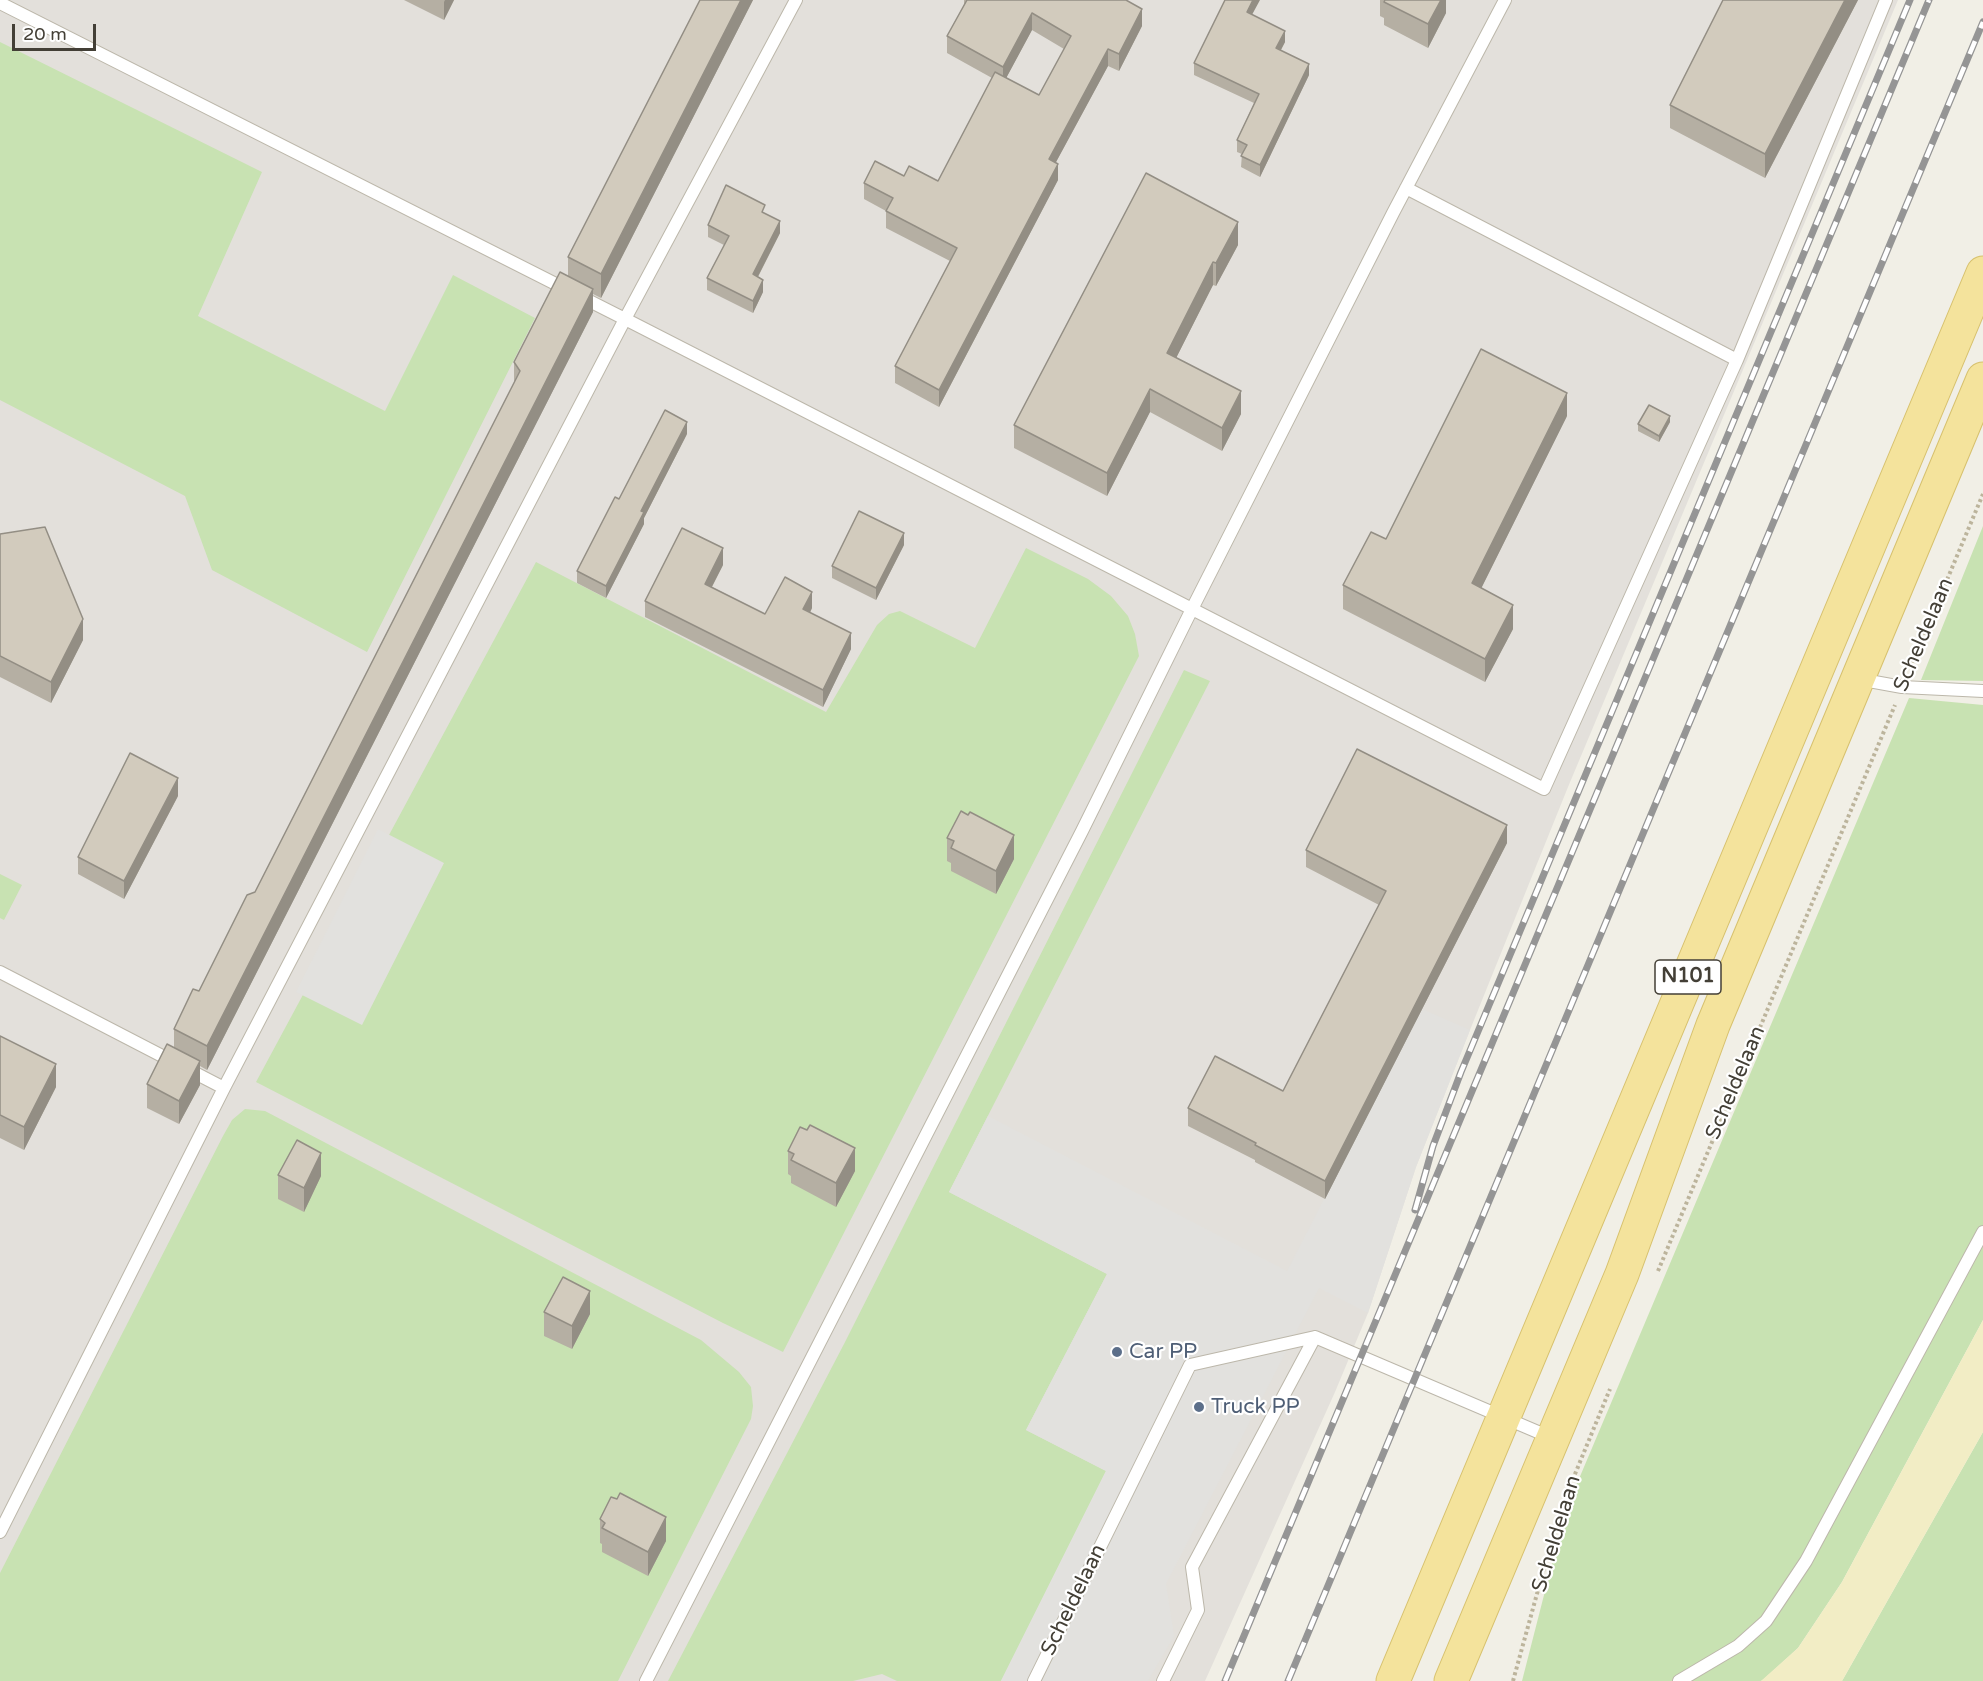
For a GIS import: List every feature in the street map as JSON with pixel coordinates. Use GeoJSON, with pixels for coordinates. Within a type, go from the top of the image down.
{"type":"FeatureCollection","features":[{"type":"Feature","properties":{"kind":"main road","name":"N101"},"geometry":{"type":"LineString","coordinates":[[1393,1681],[1983,273]]}},
{"type":"Feature","properties":{"kind":"main road","name":"Scheldelaan"},"geometry":{"type":"LineString","coordinates":[[1451,1681],[1622,1274],[1713,1025],[1983,379]]}},
{"type":"Feature","properties":{"kind":"lane"},"geometry":{"type":"LineString","coordinates":[[0,1532],[224,1088],[625,319],[796,0]]}},
{"type":"Feature","properties":{"kind":"lane"},"geometry":{"type":"LineString","coordinates":[[646,1681],[1076,841],[1191,609],[1406,188],[1505,0]]}},
{"type":"Feature","properties":{"kind":"lane"},"geometry":{"type":"LineString","coordinates":[[0,3],[625,319],[1544,789],[1737,360],[1886,0]]}},
{"type":"Feature","properties":{"kind":"lane"},"geometry":{"type":"LineString","coordinates":[[1406,188],[1737,360]]}},
{"type":"Feature","properties":{"kind":"lane"},"geometry":{"type":"LineString","coordinates":[[1857,678],[1902,687],[1983,691]]}},
{"type":"Feature","properties":{"kind":"lane"},"geometry":{"type":"LineString","coordinates":[[0,972],[224,1088]]}},
{"type":"Feature","properties":{"kind":"lane"},"geometry":{"type":"LineString","coordinates":[[1679,1681],[1738,1646],[1766,1621],[1806,1561],[1983,1232]]}},
{"type":"Feature","properties":{"kind":"lane"},"geometry":{"type":"LineString","coordinates":[[1163,1681],[1198,1610],[1192,1567],[1315,1337],[1553,1438]]}},
{"type":"Feature","properties":{"kind":"lane","name":"Scheldelaan"},"geometry":{"type":"LineString","coordinates":[[1034,1681],[1190,1365],[1315,1337]]}},
{"type":"Feature","properties":{"kind":"path","name":"Scheldelaan"},"geometry":{"type":"LineString","coordinates":[[1654,1281],[1983,494]]}},
{"type":"Feature","properties":{"kind":"path","name":"Scheldelaan"},"geometry":{"type":"LineString","coordinates":[[1514,1681],[1568,1491],[1613,1380]]}},
{"type":"Feature","properties":{"kind":"shaded area"},"geometry":{"type":"Polygon","coordinates":[[[0,0],[1898,0],[1568,787],[1416,1167],[1368,1313],[1335,1392],[1205,1681],[0,1681],[0,0]]]}},
{"type":"Feature","properties":{"kind":"shaded area"},"geometry":{"type":"Polygon","coordinates":[[[378,829],[444,863],[362,1025],[296,992],[378,829]]]}},
{"type":"Feature","properties":{"kind":"shaded area"},"geometry":{"type":"Polygon","coordinates":[[[1422,1009],[1470,1030],[1416,1167],[1368,1313],[1319,1288],[1166,1584],[1174,1636],[1148,1681],[1001,1681],[1106,1471],[1026,1430],[1107,1274],[949,1192],[988,1116],[1287,1271],[1422,1009]]]}},
{"type":"Feature","properties":{"kind":"green space"},"geometry":{"type":"Polygon","coordinates":[[[0,42],[262,172],[198,316],[385,411],[453,275],[535,318],[367,652],[212,570],[185,496],[0,400],[0,42]]]}},
{"type":"Feature","properties":{"kind":"green space"},"geometry":{"type":"Polygon","coordinates":[[[1983,526],[1983,681],[1921,680],[1983,526]]]}},
{"type":"Feature","properties":{"kind":"green space"},"geometry":{"type":"Polygon","coordinates":[[[1026,548],[1088,579],[1111,596],[1128,616],[1135,634],[1139,656],[783,1352],[256,1082],[536,562],[826,712],[877,625],[889,614],[900,611],[975,648],[1026,548]]]}},
{"type":"Feature","properties":{"kind":"green space"},"geometry":{"type":"Polygon","coordinates":[[[1184,670],[1210,681],[949,1192],[1107,1274],[1026,1430],[1106,1471],[1001,1681],[897,1681],[882,1674],[853,1681],[668,1681],[844,1344],[1184,670]]]}},
{"type":"Feature","properties":{"kind":"green space"},"geometry":{"type":"Polygon","coordinates":[[[1909,698],[1983,705],[1983,1320],[1842,1582],[1798,1648],[1764,1679],[1761,1681],[1522,1681],[1565,1513],[1909,698]]]}},
{"type":"Feature","properties":{"kind":"green space"},"geometry":{"type":"Polygon","coordinates":[[[0,874],[22,885],[4,920],[0,918],[0,874]]]}},
{"type":"Feature","properties":{"kind":"green space"},"geometry":{"type":"Polygon","coordinates":[[[245,1109],[265,1111],[701,1340],[739,1372],[751,1387],[753,1406],[751,1419],[618,1681],[0,1681],[0,1573],[223,1136],[232,1120],[245,1109]]]}},
{"type":"Feature","properties":{"kind":"green space"},"geometry":{"type":"Polygon","coordinates":[[[1983,1432],[1983,1681],[1842,1681],[1983,1432]]]}},
{"type":"Feature","properties":{"kind":"sand"},"geometry":{"type":"Polygon","coordinates":[[[1983,1320],[1983,1432],[1842,1681],[1761,1681],[1798,1648],[1842,1582],[1983,1320]]]}},
{"type":"Feature","properties":{"kind":"building"},"geometry":{"type":"Polygon","coordinates":[[[700,0],[741,0],[601,274],[568,257],[700,0]]]}},
{"type":"Feature","properties":{"kind":"building"},"geometry":{"type":"Polygon","coordinates":[[[967,0],[1126,0],[1142,9],[1119,54],[1108,49],[1049,159],[1058,164],[939,390],[895,366],[957,248],[886,211],[893,198],[864,183],[875,161],[904,176],[909,166],[938,181],[995,72],[1039,95],[1071,36],[1032,13],[1003,67],[947,36],[967,0]]]}},
{"type":"Feature","properties":{"kind":"building"},"geometry":{"type":"Polygon","coordinates":[[[1225,0],[1253,0],[1247,12],[1285,31],[1276,48],[1309,64],[1260,165],[1241,156],[1247,145],[1237,140],[1259,94],[1194,63],[1225,0]]]}},
{"type":"Feature","properties":{"kind":"building"},"geometry":{"type":"Polygon","coordinates":[[[1385,0],[1441,0],[1428,24],[1384,2],[1385,0]]]}},
{"type":"Feature","properties":{"kind":"building"},"geometry":{"type":"Polygon","coordinates":[[[1723,0],[1845,0],[1765,154],[1670,105],[1723,0]]]}},
{"type":"Feature","properties":{"kind":"building"},"geometry":{"type":"Polygon","coordinates":[[[1146,173],[1238,222],[1216,263],[1213,262],[1167,353],[1241,391],[1222,428],[1150,389],[1107,473],[1014,425],[1146,173]]]}},
{"type":"Feature","properties":{"kind":"building"},"geometry":{"type":"Polygon","coordinates":[[[726,185],[765,205],[762,212],[780,221],[753,274],[763,280],[753,301],[707,278],[729,236],[708,225],[726,185]]]}},
{"type":"Feature","properties":{"kind":"building"},"geometry":{"type":"Polygon","coordinates":[[[560,272],[593,289],[207,1046],[174,1029],[193,989],[199,991],[247,895],[255,892],[520,371],[514,362],[560,272]]]}},
{"type":"Feature","properties":{"kind":"building"},"geometry":{"type":"Polygon","coordinates":[[[1481,349],[1567,393],[1472,583],[1513,605],[1485,659],[1343,585],[1371,532],[1386,539],[1481,349]]]}},
{"type":"Feature","properties":{"kind":"building"},"geometry":{"type":"Polygon","coordinates":[[[1649,405],[1670,416],[1659,436],[1638,424],[1649,405]]]}},
{"type":"Feature","properties":{"kind":"building"},"geometry":{"type":"Polygon","coordinates":[[[665,410],[687,422],[641,511],[644,512],[606,586],[577,571],[615,497],[619,499],[665,410]]]}},
{"type":"Feature","properties":{"kind":"building"},"geometry":{"type":"Polygon","coordinates":[[[859,511],[904,533],[876,588],[832,566],[859,511]]]}},
{"type":"Feature","properties":{"kind":"building"},"geometry":{"type":"Polygon","coordinates":[[[45,527],[83,619],[51,682],[0,656],[0,534],[45,527]]]}},
{"type":"Feature","properties":{"kind":"building"},"geometry":{"type":"Polygon","coordinates":[[[682,528],[723,548],[705,584],[765,614],[785,577],[812,592],[803,609],[851,633],[823,690],[645,601],[682,528]]]}},
{"type":"Feature","properties":{"kind":"building"},"geometry":{"type":"Polygon","coordinates":[[[1357,749],[1507,825],[1325,1181],[1188,1108],[1215,1056],[1283,1091],[1386,891],[1306,850],[1357,749]]]}},
{"type":"Feature","properties":{"kind":"building"},"geometry":{"type":"Polygon","coordinates":[[[130,753],[178,778],[124,881],[78,857],[130,753]]]}},
{"type":"Feature","properties":{"kind":"building"},"geometry":{"type":"Polygon","coordinates":[[[961,811],[968,815],[970,812],[1014,835],[996,871],[951,848],[954,841],[947,838],[961,811]]]}},
{"type":"Feature","properties":{"kind":"building"},"geometry":{"type":"Polygon","coordinates":[[[0,1036],[56,1064],[24,1127],[0,1115],[0,1036]]]}},
{"type":"Feature","properties":{"kind":"building"},"geometry":{"type":"Polygon","coordinates":[[[167,1044],[200,1061],[179,1101],[147,1084],[167,1044]]]}},
{"type":"Feature","properties":{"kind":"building"},"geometry":{"type":"Polygon","coordinates":[[[810,1125],[855,1148],[836,1183],[791,1160],[794,1154],[788,1151],[800,1127],[807,1130],[810,1125]]]}},
{"type":"Feature","properties":{"kind":"building"},"geometry":{"type":"Polygon","coordinates":[[[297,1140],[321,1153],[304,1188],[278,1175],[297,1140]]]}},
{"type":"Feature","properties":{"kind":"building"},"geometry":{"type":"Polygon","coordinates":[[[563,1277],[590,1291],[572,1326],[544,1312],[563,1277]]]}},
{"type":"Feature","properties":{"kind":"building"},"geometry":{"type":"Polygon","coordinates":[[[620,1493],[666,1517],[648,1552],[602,1528],[605,1523],[600,1519],[611,1497],[617,1499],[620,1493]]]}},
{"type":"Feature","properties":{"kind":"railway"},"geometry":{"type":"LineString","coordinates":[[1415,1210],[1433,1146],[1461,1072],[1910,0]]}},
{"type":"Feature","properties":{"kind":"railway"},"geometry":{"type":"LineString","coordinates":[[1225,1681],[1929,0]]}},
{"type":"Feature","properties":{"kind":"railway"},"geometry":{"type":"LineString","coordinates":[[1288,1681],[1983,22]]}},
{"type":"Feature","properties":{"kind":"place","name":"Car PP"},"geometry":{"type":"Point","coordinates":[1117,1352]}},
{"type":"Feature","properties":{"kind":"place","name":"Truck PP"},"geometry":{"type":"Point","coordinates":[1199,1407]}}]}
